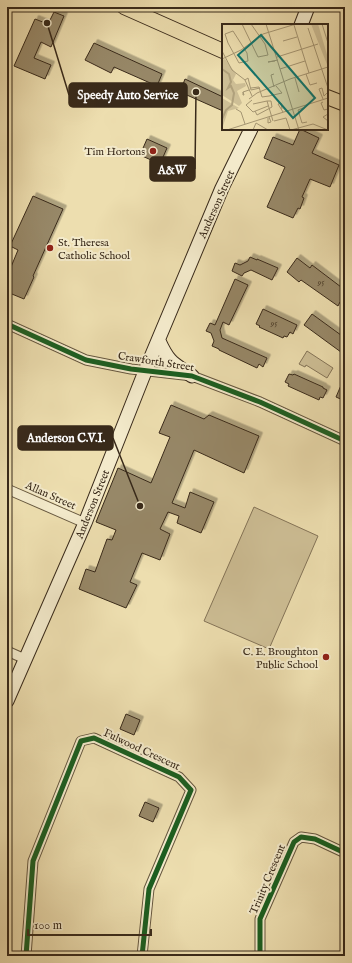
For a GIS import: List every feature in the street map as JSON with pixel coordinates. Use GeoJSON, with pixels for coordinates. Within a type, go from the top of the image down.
{"type":"FeatureCollection","features":[{"type":"Feature","properties":{"kind":"main road"},"geometry":{"type":"LineString","coordinates":[[124,7],[222,51]]}},
{"type":"Feature","properties":{"kind":"main road"},"geometry":{"type":"LineString","coordinates":[[301,24],[308,7]]}},
{"type":"Feature","properties":{"kind":"main road"},"geometry":{"type":"LineString","coordinates":[[328,97],[345,104]]}},
{"type":"Feature","properties":{"kind":"main road","name":"Anderson Street"},"geometry":{"type":"LineString","coordinates":[[7,701],[85,523],[146,370],[222,188],[251,130]]}},
{"type":"Feature","properties":{"kind":"main road"},"geometry":{"type":"LineString","coordinates":[[159,341],[165,356],[192,376]]}},
{"type":"Feature","properties":{"kind":"street","name":"Crawforth Street"},"geometry":{"type":"LineString","coordinates":[[7,324],[86,360],[192,376],[260,402],[345,441]]}},
{"type":"Feature","properties":{"kind":"street","name":"Allan Street"},"geometry":{"type":"LineString","coordinates":[[7,489],[85,523]]}},
{"type":"Feature","properties":{"kind":"street"},"geometry":{"type":"LineString","coordinates":[[7,650],[25,658]]}},
{"type":"Feature","properties":{"kind":"street","name":"Fulwood Crescent"},"geometry":{"type":"LineString","coordinates":[[26,956],[34,861],[81,741],[94,738],[179,777],[191,790],[149,889],[142,956]]}},
{"type":"Feature","properties":{"kind":"street","name":"Trinity Crescent"},"geometry":{"type":"LineString","coordinates":[[260,956],[260,919],[294,842],[301,837],[314,839],[345,853]]}},
{"type":"Feature","properties":{"kind":"shaded area"},"geometry":{"type":"Polygon","coordinates":[[[307,351],[333,368],[327,378],[306,365],[305,367],[299,364],[307,351]]]}},
{"type":"Feature","properties":{"kind":"shaded area"},"geometry":{"type":"Polygon","coordinates":[[[254,507],[318,536],[269,649],[204,621],[254,507]]]}},
{"type":"Feature","properties":{"kind":"building"},"geometry":{"type":"Polygon","coordinates":[[[54,12],[64,16],[51,47],[41,42],[34,58],[51,65],[45,79],[14,66],[35,19],[48,24],[54,12]]]}},
{"type":"Feature","properties":{"kind":"building"},"geometry":{"type":"Polygon","coordinates":[[[94,43],[162,74],[157,86],[114,67],[111,73],[85,60],[94,43]]]}},
{"type":"Feature","properties":{"kind":"building"},"geometry":{"type":"Polygon","coordinates":[[[185,79],[222,97],[222,111],[180,92],[185,79]]]}},
{"type":"Feature","properties":{"kind":"building"},"geometry":{"type":"Polygon","coordinates":[[[300,130],[302,130],[319,138],[312,153],[339,165],[330,187],[310,179],[302,197],[304,198],[300,209],[298,208],[293,218],[267,207],[285,167],[264,158],[273,137],[293,145],[300,130]]]}},
{"type":"Feature","properties":{"kind":"building","name":"Tim Hortons"},"geometry":{"type":"Polygon","coordinates":[[[147,139],[167,148],[160,164],[140,155],[147,139]]]}},
{"type":"Feature","properties":{"kind":"building"},"geometry":{"type":"Polygon","coordinates":[[[33,196],[63,209],[24,299],[7,292],[7,265],[11,267],[18,250],[10,246],[33,196]]]}},
{"type":"Feature","properties":{"kind":"building"},"geometry":{"type":"Polygon","coordinates":[[[250,257],[278,268],[272,280],[251,270],[244,273],[242,276],[232,271],[235,263],[240,265],[248,261],[250,257]]]}},
{"type":"Feature","properties":{"kind":"building"},"geometry":{"type":"Polygon","coordinates":[[[297,258],[310,268],[312,265],[345,290],[345,305],[340,302],[338,306],[301,280],[299,282],[287,272],[297,258]]]}},
{"type":"Feature","properties":{"kind":"building"},"geometry":{"type":"Polygon","coordinates":[[[235,279],[248,285],[229,325],[223,322],[220,330],[222,338],[267,358],[263,367],[259,364],[257,368],[212,346],[214,341],[211,333],[206,331],[210,323],[215,325],[235,279]]]}},
{"type":"Feature","properties":{"kind":"building"},"geometry":{"type":"Polygon","coordinates":[[[263,309],[297,325],[293,334],[290,332],[287,337],[284,336],[283,338],[259,327],[260,326],[256,324],[263,309]]]}},
{"type":"Feature","properties":{"kind":"building"},"geometry":{"type":"Polygon","coordinates":[[[312,314],[345,338],[345,355],[304,325],[312,314]]]}},
{"type":"Feature","properties":{"kind":"building"},"geometry":{"type":"Polygon","coordinates":[[[289,374],[294,374],[323,387],[327,390],[323,398],[320,397],[319,400],[288,386],[289,384],[285,382],[289,374]]]}},
{"type":"Feature","properties":{"kind":"building"},"geometry":{"type":"Polygon","coordinates":[[[345,376],[345,401],[336,397],[345,376]]]}},
{"type":"Feature","properties":{"kind":"building"},"geometry":{"type":"Polygon","coordinates":[[[171,405],[204,419],[209,415],[259,436],[244,473],[194,450],[172,503],[185,508],[190,492],[214,502],[201,533],[177,523],[179,516],[168,512],[160,529],[170,534],[160,560],[142,553],[130,582],[137,585],[126,608],[79,589],[86,569],[95,572],[107,539],[112,540],[116,530],[96,522],[118,468],[151,483],[170,437],[159,433],[171,405]]]}},
{"type":"Feature","properties":{"kind":"building"},"geometry":{"type":"Polygon","coordinates":[[[126,714],[140,720],[134,735],[120,729],[126,714]]]}},
{"type":"Feature","properties":{"kind":"building"},"geometry":{"type":"Polygon","coordinates":[[[145,802],[159,808],[153,822],[139,816],[145,802]]]}},
{"type":"Feature","properties":{"kind":"cycle path"},"geometry":{"type":"LineString","coordinates":[[7,324],[86,360],[131,369],[192,376],[260,402],[345,441]]}},
{"type":"Feature","properties":{"kind":"cycle path"},"geometry":{"type":"LineString","coordinates":[[26,956],[33,861],[81,741],[94,738],[179,777],[191,790],[149,889],[142,956]]}},
{"type":"Feature","properties":{"kind":"cycle path"},"geometry":{"type":"LineString","coordinates":[[260,956],[260,919],[294,842],[301,837],[315,839],[345,853]]}},
{"type":"Feature","properties":{"kind":"place","name":"Speedy Auto Service"},"geometry":{"type":"Point","coordinates":[47,23]}},
{"type":"Feature","properties":{"kind":"place","name":"A&W"},"geometry":{"type":"Point","coordinates":[196,92]}},
{"type":"Feature","properties":{"kind":"place","name":"Tim Hortons"},"geometry":{"type":"Point","coordinates":[153,151]}},
{"type":"Feature","properties":{"kind":"place","name":"St. Theresa Catholic School"},"geometry":{"type":"Point","coordinates":[50,248]}},
{"type":"Feature","properties":{"kind":"place","name":"Anderson C.V.I."},"geometry":{"type":"Point","coordinates":[140,506]}},
{"type":"Feature","properties":{"kind":"place","name":"C. E. Broughton Public School"},"geometry":{"type":"Point","coordinates":[326,657]}}]}
